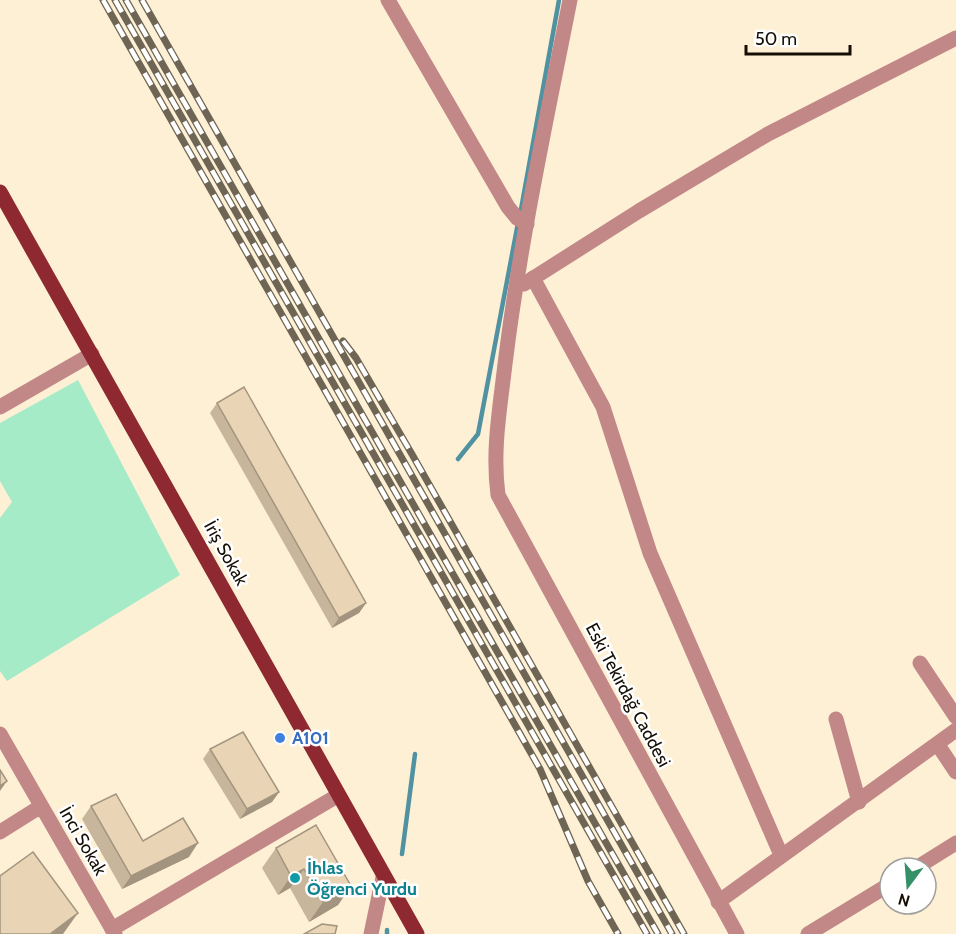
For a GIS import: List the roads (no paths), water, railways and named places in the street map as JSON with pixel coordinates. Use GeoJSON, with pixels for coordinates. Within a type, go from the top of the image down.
{"type":"FeatureCollection","features":[{"type":"Feature","properties":{"kind":"main road","name":"İriş Sokak"},"geometry":{"type":"LineString","coordinates":[[0,192],[337,796],[417,934]]}},
{"type":"Feature","properties":{"kind":"street"},"geometry":{"type":"LineString","coordinates":[[388,0],[464,135],[523,222]]}},
{"type":"Feature","properties":{"kind":"street","name":"Eski Tekirdağ Caddesi"},"geometry":{"type":"LineString","coordinates":[[570,0],[523,222],[495,470],[498,495],[737,934]]}},
{"type":"Feature","properties":{"kind":"street"},"geometry":{"type":"LineString","coordinates":[[514,290],[768,134],[956,38]]}},
{"type":"Feature","properties":{"kind":"street"},"geometry":{"type":"LineString","coordinates":[[533,278],[603,407],[650,553],[781,855]]}},
{"type":"Feature","properties":{"kind":"street"},"geometry":{"type":"LineString","coordinates":[[0,407],[92,354]]}},
{"type":"Feature","properties":{"kind":"street"},"geometry":{"type":"LineString","coordinates":[[920,663],[956,717]]}},
{"type":"Feature","properties":{"kind":"street"},"geometry":{"type":"LineString","coordinates":[[836,719],[859,802]]}},
{"type":"Feature","properties":{"kind":"street"},"geometry":{"type":"LineString","coordinates":[[718,902],[956,730]]}},
{"type":"Feature","properties":{"kind":"street"},"geometry":{"type":"LineString","coordinates":[[0,734],[42,809]]}},
{"type":"Feature","properties":{"kind":"street"},"geometry":{"type":"LineString","coordinates":[[938,745],[956,772]]}},
{"type":"Feature","properties":{"kind":"street"},"geometry":{"type":"LineString","coordinates":[[113,932],[337,796]]}},
{"type":"Feature","properties":{"kind":"street","name":"İnci Sokak"},"geometry":{"type":"LineString","coordinates":[[0,832],[34,810],[42,809],[113,932]]}},
{"type":"Feature","properties":{"kind":"street"},"geometry":{"type":"LineString","coordinates":[[935,856],[956,843]]}},
{"type":"Feature","properties":{"kind":"street"},"geometry":{"type":"LineString","coordinates":[[371,934],[383,877]]}},
{"type":"Feature","properties":{"kind":"street"},"geometry":{"type":"LineString","coordinates":[[808,934],[878,891]]}},
{"type":"Feature","properties":{"kind":"waterway"},"geometry":{"type":"LineString","coordinates":[[520,215],[559,0]]}},
{"type":"Feature","properties":{"kind":"waterway"},"geometry":{"type":"LineString","coordinates":[[458,459],[478,434],[518,223]]}},
{"type":"Feature","properties":{"kind":"waterway"},"geometry":{"type":"LineString","coordinates":[[402,854],[415,754]]}},
{"type":"Feature","properties":{"kind":"railway"},"geometry":{"type":"LineString","coordinates":[[103,0],[540,769],[588,881],[618,934]]}},
{"type":"Feature","properties":{"kind":"railway"},"geometry":{"type":"LineString","coordinates":[[115,0],[647,934]]}},
{"type":"Feature","properties":{"kind":"railway"},"geometry":{"type":"LineString","coordinates":[[126,0],[658,934]]}},
{"type":"Feature","properties":{"kind":"railway"},"geometry":{"type":"LineString","coordinates":[[142,0],[672,934]]}},
{"type":"Feature","properties":{"kind":"railway"},"geometry":{"type":"LineString","coordinates":[[343,341],[356,358],[413,456],[684,934]]}},
{"type":"Feature","properties":{"kind":"place","name":"A101"},"geometry":{"type":"Point","coordinates":[280,738]}},
{"type":"Feature","properties":{"kind":"place","name":"İhlas Öğrenci Yurdu"},"geometry":{"type":"Point","coordinates":[295,878]}}]}
